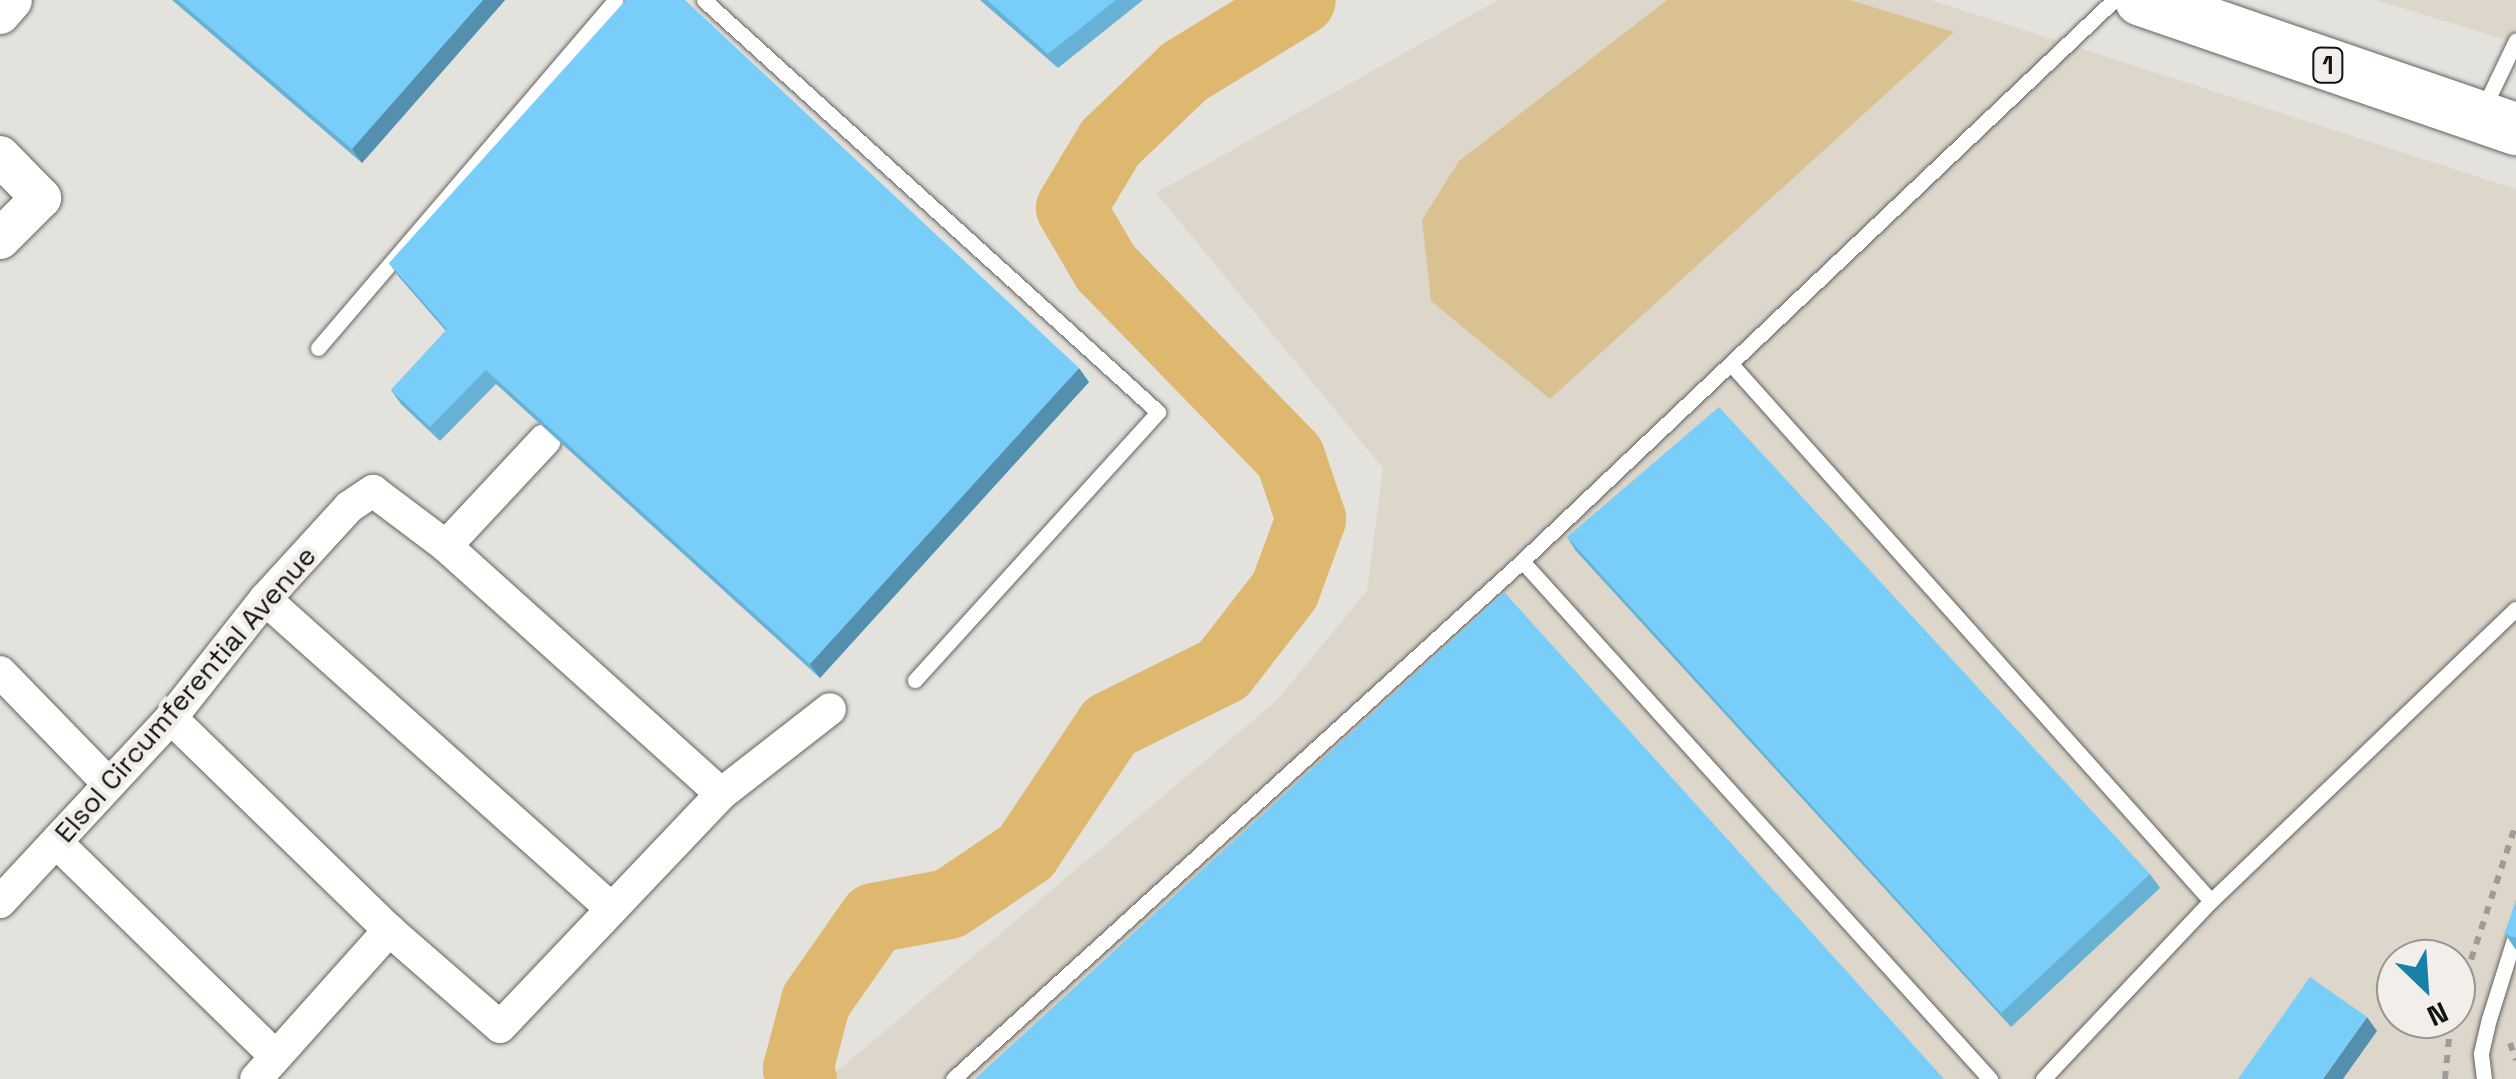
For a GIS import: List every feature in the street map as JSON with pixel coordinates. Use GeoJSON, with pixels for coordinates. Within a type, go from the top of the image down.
{"type":"FeatureCollection","features":[{"type":"Feature","properties":{"kind":"highway","name":"1"},"geometry":{"type":"LineString","coordinates":[[2140,0],[2497,123]]}},
{"type":"Feature","properties":{"kind":"street"},"geometry":{"type":"LineString","coordinates":[[0,14],[12,0]]}},
{"type":"Feature","properties":{"kind":"street"},"geometry":{"type":"LineString","coordinates":[[0,156],[41,198],[0,239]]}},
{"type":"Feature","properties":{"kind":"street"},"geometry":{"type":"LineString","coordinates":[[546,440],[446,546],[721,794]]}},
{"type":"Feature","properties":{"kind":"street","name":"Elsol Circumferential Avenue"},"geometry":{"type":"LineString","coordinates":[[0,902],[172,718],[265,600],[349,507],[373,491],[446,546]]}},
{"type":"Feature","properties":{"kind":"street"},"geometry":{"type":"LineString","coordinates":[[265,600],[612,909]]}},
{"type":"Feature","properties":{"kind":"street"},"geometry":{"type":"LineString","coordinates":[[0,672],[109,784]]}},
{"type":"Feature","properties":{"kind":"street"},"geometry":{"type":"LineString","coordinates":[[172,718],[389,930],[500,1027],[721,794],[830,709]]}},
{"type":"Feature","properties":{"kind":"street"},"geometry":{"type":"LineString","coordinates":[[57,843],[266,1067],[389,930]]}},
{"type":"Feature","properties":{"kind":"lane"},"geometry":{"type":"LineString","coordinates":[[318,348],[614,0]]}},
{"type":"Feature","properties":{"kind":"lane"},"geometry":{"type":"LineString","coordinates":[[704,0],[1158,412],[915,680]]}},
{"type":"Feature","properties":{"kind":"lane"},"geometry":{"type":"LineString","coordinates":[[953,1079],[1522,562],[2114,0]]}},
{"type":"Feature","properties":{"kind":"lane"},"geometry":{"type":"LineString","coordinates":[[2497,123],[2516,40]]}},
{"type":"Feature","properties":{"kind":"lane"},"geometry":{"type":"LineString","coordinates":[[1731,364],[2211,901]]}},
{"type":"Feature","properties":{"kind":"lane"},"geometry":{"type":"LineString","coordinates":[[1522,562],[1990,1079]]}},
{"type":"Feature","properties":{"kind":"lane"},"geometry":{"type":"LineString","coordinates":[[2044,1079],[2211,901],[2516,608]]}},
{"type":"Feature","properties":{"kind":"lane"},"geometry":{"type":"LineString","coordinates":[[2484,1079],[2482,1053],[2489,1019],[2516,933]]}},
{"type":"Feature","properties":{"kind":"path"},"geometry":{"type":"LineString","coordinates":[[2476,945],[2516,824]]}},
{"type":"Feature","properties":{"kind":"path"},"geometry":{"type":"LineString","coordinates":[[2445,1079],[2449,1039]]}},
{"type":"Feature","properties":{"kind":"shaded area"},"geometry":{"type":"Polygon","coordinates":[[[1498,0],[1931,0],[2516,189],[2516,1079],[828,1079],[1277,700],[1367,591],[1383,468],[1156,193],[1498,0]]]}},
{"type":"Feature","properties":{"kind":"shaded area"},"geometry":{"type":"Polygon","coordinates":[[[1667,0],[1850,0],[1954,32],[1550,399],[1431,301],[1422,220],[1459,161],[1667,0]]]}},
{"type":"Feature","properties":{"kind":"shaded area"},"geometry":{"type":"Polygon","coordinates":[[[2376,0],[2516,0],[2516,43],[2376,0]]]}},
{"type":"Feature","properties":{"kind":"building"},"geometry":{"type":"Polygon","coordinates":[[[178,0],[483,0],[352,149],[178,0]]]}},
{"type":"Feature","properties":{"kind":"building"},"geometry":{"type":"Polygon","coordinates":[[[626,0],[685,0],[1079,368],[810,664],[486,370],[430,427],[391,390],[447,329],[389,263],[626,0]]]}},
{"type":"Feature","properties":{"kind":"building"},"geometry":{"type":"Polygon","coordinates":[[[987,0],[1116,0],[1048,54],[987,0]]]}},
{"type":"Feature","properties":{"kind":"building"},"geometry":{"type":"Polygon","coordinates":[[[1719,407],[2150,874],[2001,1013],[1567,537],[1719,407]]]}},
{"type":"Feature","properties":{"kind":"building"},"geometry":{"type":"Polygon","coordinates":[[[1504,592],[1944,1079],[975,1079],[1504,592]]]}},
{"type":"Feature","properties":{"kind":"building"},"geometry":{"type":"Polygon","coordinates":[[[2516,900],[2516,938],[2505,934],[2516,900]]]}},
{"type":"Feature","properties":{"kind":"building"},"geometry":{"type":"Polygon","coordinates":[[[2310,977],[2367,1017],[2323,1079],[2238,1079],[2310,977]]]}},
{"type":"Feature","properties":{"kind":"waterway"},"geometry":{"type":"LineString","coordinates":[[802,1079],[798,1069],[816,1001],[874,918],[949,904],[1026,852],[1110,726],[1223,670],[1285,590],[1311,519],[1290,457],[1106,268],[1071,208],[1110,143],[1184,72],[1301,0]]}}]}
